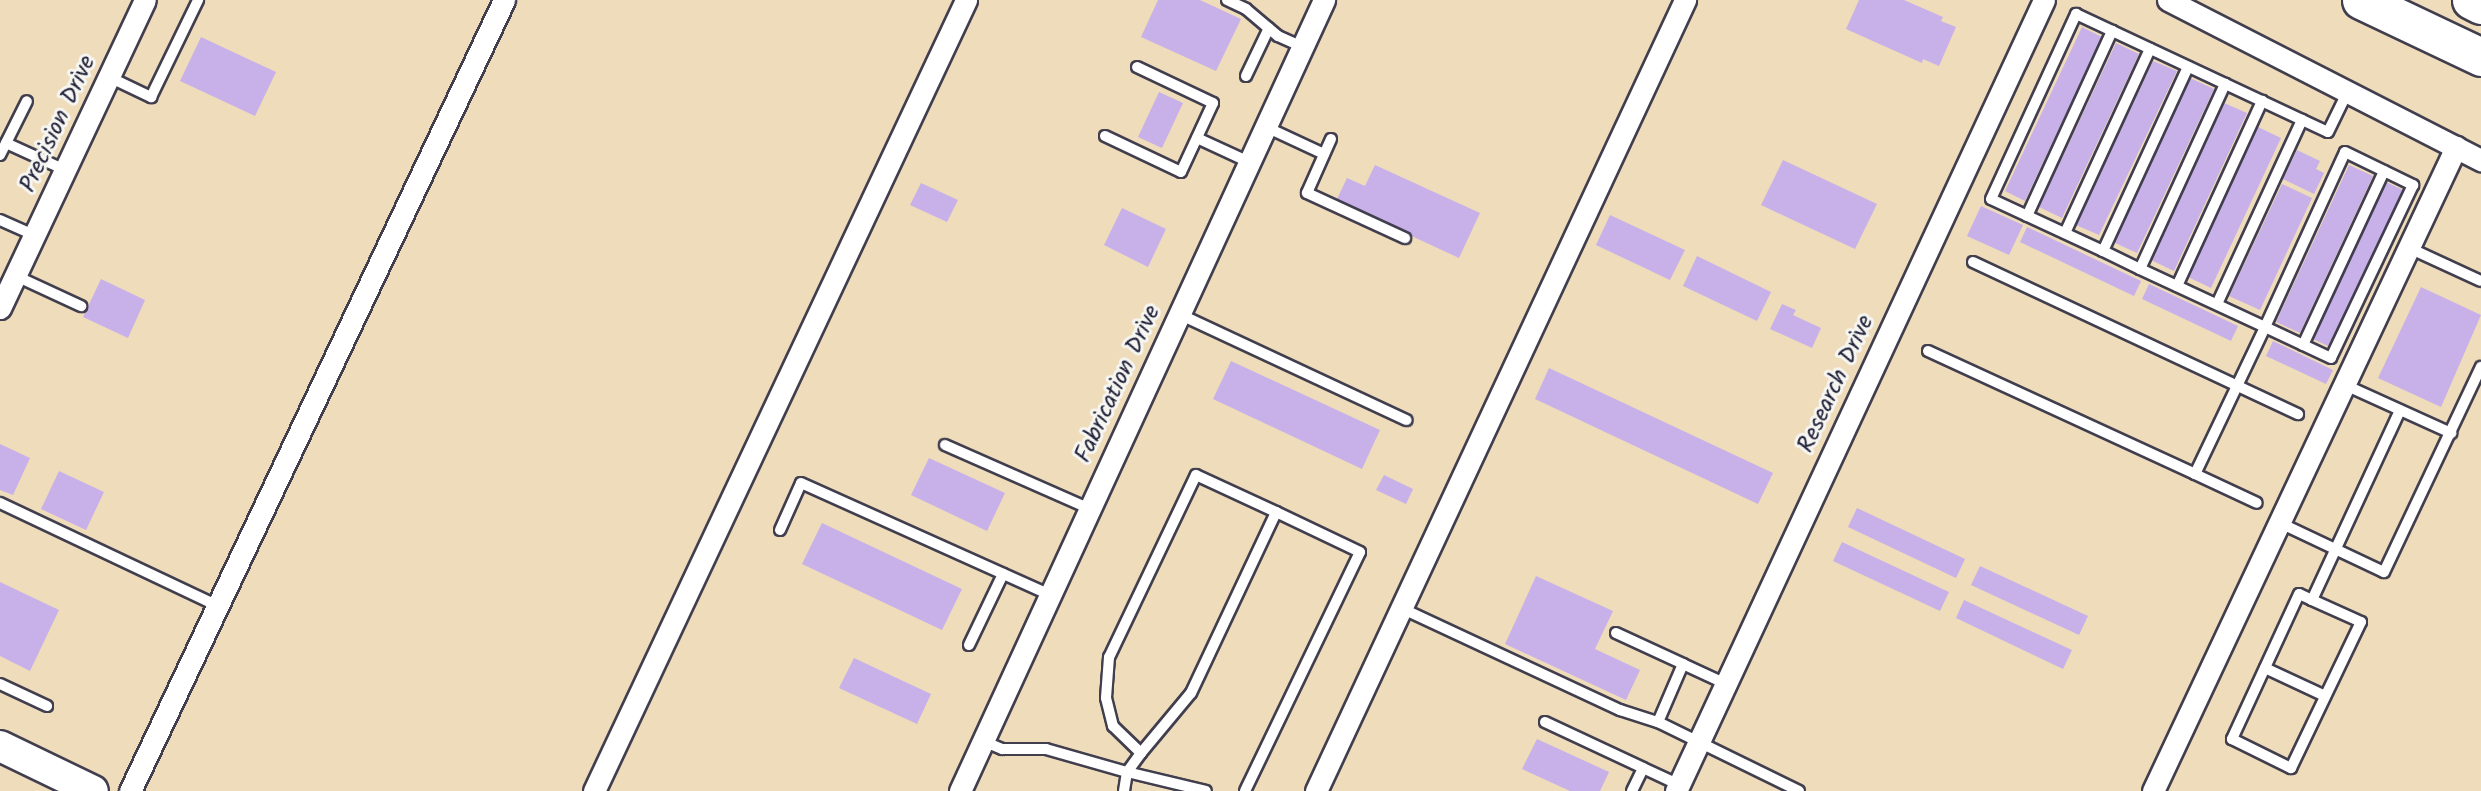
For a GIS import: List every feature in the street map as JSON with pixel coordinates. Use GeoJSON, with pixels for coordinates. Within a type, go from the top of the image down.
{"type":"FeatureCollection","features":[{"type":"Feature","properties":{"kind":"highway"},"geometry":{"type":"LineString","coordinates":[[2361,0],[2481,57]]}},
{"type":"Feature","properties":{"kind":"highway"},"geometry":{"type":"LineString","coordinates":[[2471,0],[2481,5]]}},
{"type":"Feature","properties":{"kind":"street","name":"Precision Drive"},"geometry":{"type":"LineString","coordinates":[[0,309],[145,0]]}},
{"type":"Feature","properties":{"kind":"street"},"geometry":{"type":"LineString","coordinates":[[130,791],[504,0]]}},
{"type":"Feature","properties":{"kind":"street"},"geometry":{"type":"LineString","coordinates":[[594,791],[966,0]]}},
{"type":"Feature","properties":{"kind":"street","name":"Fabrication Drive"},"geometry":{"type":"LineString","coordinates":[[960,791],[1324,0]]}},
{"type":"Feature","properties":{"kind":"street"},"geometry":{"type":"LineString","coordinates":[[1316,791],[1685,0]]}},
{"type":"Feature","properties":{"kind":"street","name":"Research Drive"},"geometry":{"type":"LineString","coordinates":[[1678,788],[2045,0]]}},
{"type":"Feature","properties":{"kind":"street"},"geometry":{"type":"LineString","coordinates":[[2168,0],[2481,160]]}},
{"type":"Feature","properties":{"kind":"street"},"geometry":{"type":"LineString","coordinates":[[2153,791],[2456,147]]}},
{"type":"Feature","properties":{"kind":"street"},"geometry":{"type":"LineString","coordinates":[[0,746],[84,789]]}},
{"type":"Feature","properties":{"kind":"lane"},"geometry":{"type":"LineString","coordinates":[[109,78],[151,97],[198,0]]}},
{"type":"Feature","properties":{"kind":"lane"},"geometry":{"type":"LineString","coordinates":[[1227,0],[1246,9],[1269,28],[1303,47]]}},
{"type":"Feature","properties":{"kind":"lane"},"geometry":{"type":"LineString","coordinates":[[2195,474],[2265,327],[2345,152],[2413,185],[2331,358],[2265,327],[2217,304],[1991,199],[2076,14],[2328,132],[2348,91]]}},
{"type":"Feature","properties":{"kind":"lane"},"geometry":{"type":"LineString","coordinates":[[1246,75],[1269,28]]}},
{"type":"Feature","properties":{"kind":"lane"},"geometry":{"type":"LineString","coordinates":[[2027,216],[2112,32]]}},
{"type":"Feature","properties":{"kind":"lane"},"geometry":{"type":"LineString","coordinates":[[2065,233],[2150,49]]}},
{"type":"Feature","properties":{"kind":"lane"},"geometry":{"type":"LineString","coordinates":[[1105,136],[1181,172],[1197,138],[1213,103],[1137,67]]}},
{"type":"Feature","properties":{"kind":"lane"},"geometry":{"type":"LineString","coordinates":[[2103,251],[2188,67]]}},
{"type":"Feature","properties":{"kind":"lane"},"geometry":{"type":"LineString","coordinates":[[2140,269],[2225,84]]}},
{"type":"Feature","properties":{"kind":"lane"},"geometry":{"type":"LineString","coordinates":[[0,155],[27,101]]}},
{"type":"Feature","properties":{"kind":"lane"},"geometry":{"type":"LineString","coordinates":[[2177,286],[2262,101]]}},
{"type":"Feature","properties":{"kind":"lane"},"geometry":{"type":"LineString","coordinates":[[2217,304],[2302,120]]}},
{"type":"Feature","properties":{"kind":"lane"},"geometry":{"type":"LineString","coordinates":[[1266,127],[1324,154]]}},
{"type":"Feature","properties":{"kind":"lane"},"geometry":{"type":"LineString","coordinates":[[1197,138],[1249,162]]}},
{"type":"Feature","properties":{"kind":"lane"},"geometry":{"type":"LineString","coordinates":[[1331,139],[1307,192],[1405,238]]}},
{"type":"Feature","properties":{"kind":"lane"},"geometry":{"type":"LineString","coordinates":[[6,143],[65,170]]}},
{"type":"Feature","properties":{"kind":"lane"},"geometry":{"type":"LineString","coordinates":[[2303,345],[2384,171]]}},
{"type":"Feature","properties":{"kind":"lane"},"geometry":{"type":"LineString","coordinates":[[0,219],[34,235]]}},
{"type":"Feature","properties":{"kind":"lane"},"geometry":{"type":"LineString","coordinates":[[2407,247],[2481,281]]}},
{"type":"Feature","properties":{"kind":"lane"},"geometry":{"type":"LineString","coordinates":[[1973,262],[2298,414]]}},
{"type":"Feature","properties":{"kind":"lane"},"geometry":{"type":"LineString","coordinates":[[16,276],[81,306]]}},
{"type":"Feature","properties":{"kind":"lane"},"geometry":{"type":"LineString","coordinates":[[1180,314],[1406,420]]}},
{"type":"Feature","properties":{"kind":"lane"},"geometry":{"type":"LineString","coordinates":[[1928,351],[2257,503]]}},
{"type":"Feature","properties":{"kind":"lane"},"geometry":{"type":"LineString","coordinates":[[2278,522],[2384,572],[2481,367]]}},
{"type":"Feature","properties":{"kind":"lane"},"geometry":{"type":"LineString","coordinates":[[2343,384],[2451,433]]}},
{"type":"Feature","properties":{"kind":"lane"},"geometry":{"type":"LineString","coordinates":[[2312,600],[2400,410]]}},
{"type":"Feature","properties":{"kind":"lane"},"geometry":{"type":"LineString","coordinates":[[945,445],[1016,479],[1090,509]]}},
{"type":"Feature","properties":{"kind":"lane"},"geometry":{"type":"LineString","coordinates":[[1141,753],[1113,726],[1106,698],[1109,657],[1196,475],[1360,552],[1245,791]]}},
{"type":"Feature","properties":{"kind":"lane"},"geometry":{"type":"LineString","coordinates":[[780,530],[801,483],[1050,596]]}},
{"type":"Feature","properties":{"kind":"lane"},"geometry":{"type":"LineString","coordinates":[[0,503],[218,606]]}},
{"type":"Feature","properties":{"kind":"lane"},"geometry":{"type":"LineString","coordinates":[[1124,791],[1127,772],[1191,693],[1276,512]]}},
{"type":"Feature","properties":{"kind":"lane"},"geometry":{"type":"LineString","coordinates":[[970,645],[1003,574]]}},
{"type":"Feature","properties":{"kind":"lane"},"geometry":{"type":"LineString","coordinates":[[2299,594],[2361,622],[2291,768],[2232,739],[2265,668],[2299,594]]}},
{"type":"Feature","properties":{"kind":"lane"},"geometry":{"type":"LineString","coordinates":[[1401,608],[1620,710],[1658,722],[1799,791]]}},
{"type":"Feature","properties":{"kind":"lane"},"geometry":{"type":"LineString","coordinates":[[1616,633],[1726,684]]}},
{"type":"Feature","properties":{"kind":"lane"},"geometry":{"type":"LineString","coordinates":[[1658,722],[1684,664]]}},
{"type":"Feature","properties":{"kind":"lane"},"geometry":{"type":"LineString","coordinates":[[2265,668],[2325,695]]}},
{"type":"Feature","properties":{"kind":"lane"},"geometry":{"type":"LineString","coordinates":[[0,684],[47,706]]}},
{"type":"Feature","properties":{"kind":"lane"},"geometry":{"type":"LineString","coordinates":[[1545,722],[1643,768],[1678,788]]}},
{"type":"Feature","properties":{"kind":"lane"},"geometry":{"type":"LineString","coordinates":[[983,741],[1002,749],[1046,749],[1206,791]]}},
{"type":"Feature","properties":{"kind":"lane"},"geometry":{"type":"LineString","coordinates":[[1632,791],[1643,768]]}},
{"type":"Feature","properties":{"kind":"building"},"geometry":{"type":"Polygon","coordinates":[[[1158,0],[1200,0],[1241,19],[1216,71],[1141,37],[1158,0]]]}},
{"type":"Feature","properties":{"kind":"building"},"geometry":{"type":"Polygon","coordinates":[[[1859,0],[1904,0],[1943,17],[1941,21],[1956,27],[1939,66],[1923,59],[1922,63],[1846,29],[1859,0]]]}},
{"type":"Feature","properties":{"kind":"building"},"geometry":{"type":"Polygon","coordinates":[[[2082,27],[2102,37],[2025,201],[2005,191],[2082,27]]]}},
{"type":"Feature","properties":{"kind":"building"},"geometry":{"type":"Polygon","coordinates":[[[201,37],[276,72],[255,116],[180,81],[201,37]]]}},
{"type":"Feature","properties":{"kind":"building"},"geometry":{"type":"Polygon","coordinates":[[[2116,43],[2139,54],[2062,218],[2039,207],[2116,43]]]}},
{"type":"Feature","properties":{"kind":"building"},"geometry":{"type":"Polygon","coordinates":[[[2153,61],[2177,71],[2099,235],[2076,225],[2153,61]]]}},
{"type":"Feature","properties":{"kind":"building"},"geometry":{"type":"Polygon","coordinates":[[[2190,78],[2214,89],[2137,253],[2113,242],[2190,78]]]}},
{"type":"Feature","properties":{"kind":"building"},"geometry":{"type":"Polygon","coordinates":[[[1159,92],[1183,103],[1162,148],[1138,137],[1159,92]]]}},
{"type":"Feature","properties":{"kind":"building"},"geometry":{"type":"Polygon","coordinates":[[[2224,103],[2247,113],[2174,271],[2151,260],[2224,103]]]}},
{"type":"Feature","properties":{"kind":"building"},"geometry":{"type":"Polygon","coordinates":[[[2258,127],[2281,138],[2211,288],[2188,277],[2258,127]]]}},
{"type":"Feature","properties":{"kind":"building"},"geometry":{"type":"Polygon","coordinates":[[[2297,150],[2320,161],[2316,169],[2324,173],[2314,194],[2283,179],[2297,150]]]}},
{"type":"Feature","properties":{"kind":"building"},"geometry":{"type":"Polygon","coordinates":[[[1783,160],[1877,204],[1855,249],[1761,205],[1783,160]]]}},
{"type":"Feature","properties":{"kind":"building"},"geometry":{"type":"Polygon","coordinates":[[[1375,165],[1480,213],[1459,258],[1336,201],[1347,178],[1365,186],[1375,165]]]}},
{"type":"Feature","properties":{"kind":"building"},"geometry":{"type":"Polygon","coordinates":[[[2349,165],[2373,176],[2300,333],[2276,322],[2349,165]]]}},
{"type":"Feature","properties":{"kind":"building"},"geometry":{"type":"Polygon","coordinates":[[[2386,182],[2403,190],[2330,347],[2313,339],[2386,182]]]}},
{"type":"Feature","properties":{"kind":"building"},"geometry":{"type":"Polygon","coordinates":[[[921,183],[958,200],[947,222],[910,205],[921,183]]]}},
{"type":"Feature","properties":{"kind":"building"},"geometry":{"type":"Polygon","coordinates":[[[2282,184],[2312,198],[2260,310],[2229,296],[2282,184]]]}},
{"type":"Feature","properties":{"kind":"building"},"geometry":{"type":"Polygon","coordinates":[[[1981,206],[2023,225],[2009,255],[1967,236],[1981,206]]]}},
{"type":"Feature","properties":{"kind":"building"},"geometry":{"type":"Polygon","coordinates":[[[1122,208],[1166,229],[1148,267],[1104,245],[1122,208]]]}},
{"type":"Feature","properties":{"kind":"building"},"geometry":{"type":"Polygon","coordinates":[[[1610,215],[1685,250],[1670,280],[1596,245],[1610,215]]]}},
{"type":"Feature","properties":{"kind":"building"},"geometry":{"type":"Polygon","coordinates":[[[2027,227],[2141,281],[2134,296],[2020,242],[2027,227]]]}},
{"type":"Feature","properties":{"kind":"building"},"geometry":{"type":"Polygon","coordinates":[[[1697,256],[1771,292],[1757,321],[1683,286],[1697,256]]]}},
{"type":"Feature","properties":{"kind":"building"},"geometry":{"type":"Polygon","coordinates":[[[101,279],[145,300],[128,338],[83,317],[101,279]]]}},
{"type":"Feature","properties":{"kind":"building"},"geometry":{"type":"Polygon","coordinates":[[[2149,284],[2238,326],[2231,341],[2142,299],[2149,284]]]}},
{"type":"Feature","properties":{"kind":"building"},"geometry":{"type":"Polygon","coordinates":[[[2421,287],[2481,315],[2441,407],[2378,378],[2421,287]]]}},
{"type":"Feature","properties":{"kind":"building"},"geometry":{"type":"Polygon","coordinates":[[[1782,304],[1796,310],[1793,315],[1821,328],[1812,348],[1770,329],[1782,304]]]}},
{"type":"Feature","properties":{"kind":"building"},"geometry":{"type":"Polygon","coordinates":[[[2273,341],[2333,370],[2326,384],[2266,356],[2273,341]]]}},
{"type":"Feature","properties":{"kind":"building"},"geometry":{"type":"Polygon","coordinates":[[[1231,361],[1380,430],[1362,469],[1213,399],[1231,361]]]}},
{"type":"Feature","properties":{"kind":"building"},"geometry":{"type":"Polygon","coordinates":[[[1549,368],[1773,473],[1758,504],[1535,399],[1549,368]]]}},
{"type":"Feature","properties":{"kind":"building"},"geometry":{"type":"Polygon","coordinates":[[[0,444],[30,458],[13,495],[0,490],[0,444]]]}},
{"type":"Feature","properties":{"kind":"building"},"geometry":{"type":"Polygon","coordinates":[[[929,458],[1005,493],[987,531],[911,495],[929,458]]]}},
{"type":"Feature","properties":{"kind":"building"},"geometry":{"type":"Polygon","coordinates":[[[59,471],[104,492],[86,530],[41,509],[59,471]]]}},
{"type":"Feature","properties":{"kind":"building"},"geometry":{"type":"Polygon","coordinates":[[[1384,475],[1413,489],[1406,504],[1376,490],[1384,475]]]}},
{"type":"Feature","properties":{"kind":"building"},"geometry":{"type":"Polygon","coordinates":[[[1857,508],[1965,559],[1956,578],[1848,527],[1857,508]]]}},
{"type":"Feature","properties":{"kind":"building"},"geometry":{"type":"Polygon","coordinates":[[[822,523],[962,589],[942,630],[802,564],[822,523]]]}},
{"type":"Feature","properties":{"kind":"building"},"geometry":{"type":"Polygon","coordinates":[[[1842,542],[1949,592],[1940,611],[1833,561],[1842,542]]]}},
{"type":"Feature","properties":{"kind":"building"},"geometry":{"type":"Polygon","coordinates":[[[1980,566],[2088,616],[2079,635],[1971,585],[1980,566]]]}},
{"type":"Feature","properties":{"kind":"building"},"geometry":{"type":"Polygon","coordinates":[[[1536,576],[1613,611],[1595,649],[1640,670],[1626,700],[1505,644],[1536,576]]]}},
{"type":"Feature","properties":{"kind":"building"},"geometry":{"type":"Polygon","coordinates":[[[0,582],[59,610],[30,671],[0,656],[0,582]]]}},
{"type":"Feature","properties":{"kind":"building"},"geometry":{"type":"Polygon","coordinates":[[[1964,600],[2072,650],[2063,669],[1956,618],[1964,600]]]}},
{"type":"Feature","properties":{"kind":"building"},"geometry":{"type":"Polygon","coordinates":[[[854,658],[931,694],[917,724],[839,688],[854,658]]]}},
{"type":"Feature","properties":{"kind":"building"},"geometry":{"type":"Polygon","coordinates":[[[1537,739],[1609,772],[1600,791],[1570,791],[1522,769],[1537,739]]]}}]}
